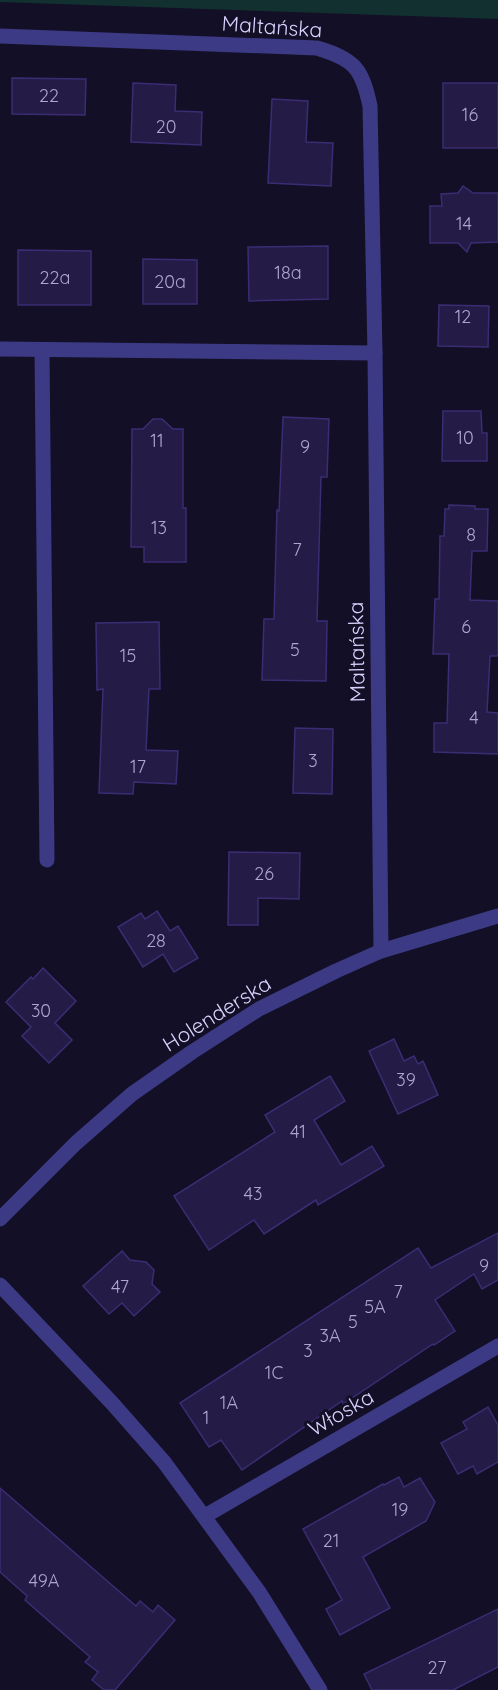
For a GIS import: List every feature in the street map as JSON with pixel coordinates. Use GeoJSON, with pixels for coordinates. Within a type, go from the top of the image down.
{"type":"FeatureCollection","features":[{"type":"Feature","properties":{"kind":"street","name":"Maltańska"},"geometry":{"type":"LineString","coordinates":[[0,36],[317,48],[340,55],[354,66],[365,82],[370,106],[375,353],[381,951]]}},
{"type":"Feature","properties":{"kind":"street"},"geometry":{"type":"LineString","coordinates":[[0,349],[375,353]]}},
{"type":"Feature","properties":{"kind":"street"},"geometry":{"type":"LineString","coordinates":[[42,350],[47,860]]}},
{"type":"Feature","properties":{"kind":"street","name":"Holenderska"},"geometry":{"type":"LineString","coordinates":[[0,1218],[76,1143],[132,1094],[259,1009],[381,951],[498,916]]}},
{"type":"Feature","properties":{"kind":"street"},"geometry":{"type":"LineString","coordinates":[[0,1285],[112,1403],[164,1462],[259,1592],[320,1690]]}},
{"type":"Feature","properties":{"kind":"street","name":"Włoska"},"geometry":{"type":"LineString","coordinates":[[205,1516],[498,1346]]}},
{"type":"Feature","properties":{"kind":"green space"},"geometry":{"type":"Polygon","coordinates":[[[0,0],[498,0],[498,19],[0,2],[0,0]]]}},
{"type":"Feature","properties":{"kind":"building"},"geometry":{"type":"Polygon","coordinates":[[[12,78],[86,79],[85,115],[12,114],[12,78]]]}},
{"type":"Feature","properties":{"kind":"building"},"geometry":{"type":"Polygon","coordinates":[[[133,83],[176,85],[175,111],[202,112],[201,145],[131,142],[133,83]]]}},
{"type":"Feature","properties":{"kind":"building"},"geometry":{"type":"Polygon","coordinates":[[[443,83],[498,83],[498,148],[443,148],[443,83]]]}},
{"type":"Feature","properties":{"kind":"building"},"geometry":{"type":"Polygon","coordinates":[[[272,99],[308,101],[306,142],[333,143],[331,186],[268,183],[272,99]]]}},
{"type":"Feature","properties":{"kind":"building"},"geometry":{"type":"Polygon","coordinates":[[[463,186],[473,193],[498,193],[498,242],[471,243],[467,252],[458,243],[430,243],[430,206],[442,206],[441,194],[458,193],[463,186]]]}},
{"type":"Feature","properties":{"kind":"building"},"geometry":{"type":"Polygon","coordinates":[[[328,246],[328,299],[249,301],[248,247],[328,246]]]}},
{"type":"Feature","properties":{"kind":"building"},"geometry":{"type":"Polygon","coordinates":[[[18,250],[91,251],[91,305],[18,305],[18,250]]]}},
{"type":"Feature","properties":{"kind":"building"},"geometry":{"type":"Polygon","coordinates":[[[143,259],[197,260],[197,304],[143,304],[143,259]]]}},
{"type":"Feature","properties":{"kind":"building"},"geometry":{"type":"Polygon","coordinates":[[[439,305],[489,306],[488,347],[438,346],[439,305]]]}},
{"type":"Feature","properties":{"kind":"building"},"geometry":{"type":"Polygon","coordinates":[[[443,411],[481,411],[482,433],[487,433],[487,461],[442,461],[443,411]]]}},
{"type":"Feature","properties":{"kind":"building"},"geometry":{"type":"Polygon","coordinates":[[[283,417],[329,419],[327,477],[321,477],[317,621],[327,621],[326,681],[262,680],[264,619],[274,619],[277,510],[279,511],[283,417]]]}},
{"type":"Feature","properties":{"kind":"building"},"geometry":{"type":"Polygon","coordinates":[[[153,419],[162,419],[173,429],[183,429],[186,562],[144,562],[144,547],[131,547],[132,429],[143,429],[153,419]]]}},
{"type":"Feature","properties":{"kind":"building"},"geometry":{"type":"Polygon","coordinates":[[[449,505],[488,509],[487,551],[472,551],[470,600],[498,601],[498,656],[490,656],[487,712],[498,713],[498,754],[434,752],[434,723],[447,723],[449,654],[433,654],[435,599],[439,599],[440,536],[444,536],[445,509],[449,509],[449,505]]]}},
{"type":"Feature","properties":{"kind":"building"},"geometry":{"type":"Polygon","coordinates":[[[159,622],[160,689],[149,689],[146,750],[178,751],[176,784],[134,782],[133,794],[99,793],[103,689],[97,690],[96,623],[159,622]]]}},
{"type":"Feature","properties":{"kind":"building"},"geometry":{"type":"Polygon","coordinates":[[[295,728],[333,729],[332,794],[293,793],[295,728]]]}},
{"type":"Feature","properties":{"kind":"building"},"geometry":{"type":"Polygon","coordinates":[[[229,852],[300,853],[299,899],[258,898],[258,925],[228,925],[229,852]]]}},
{"type":"Feature","properties":{"kind":"building"},"geometry":{"type":"Polygon","coordinates":[[[157,911],[170,931],[178,926],[198,958],[174,972],[163,954],[143,967],[118,927],[141,913],[145,919],[157,911]]]}},
{"type":"Feature","properties":{"kind":"building"},"geometry":{"type":"Polygon","coordinates":[[[43,968],[76,1001],[55,1023],[72,1040],[49,1063],[22,1036],[31,1027],[6,1002],[43,968]]]}},
{"type":"Feature","properties":{"kind":"building"},"geometry":{"type":"Polygon","coordinates":[[[394,1039],[404,1061],[414,1056],[418,1064],[423,1061],[438,1095],[398,1114],[369,1051],[394,1039]]]}},
{"type":"Feature","properties":{"kind":"building"},"geometry":{"type":"Polygon","coordinates":[[[330,1076],[345,1101],[314,1120],[341,1165],[372,1146],[384,1166],[318,1205],[316,1200],[264,1234],[254,1220],[209,1250],[174,1196],[275,1132],[265,1115],[330,1076]]]}},
{"type":"Feature","properties":{"kind":"building"},"geometry":{"type":"Polygon","coordinates":[[[498,1233],[498,1280],[482,1289],[474,1274],[435,1300],[455,1331],[343,1404],[342,1401],[242,1470],[221,1440],[209,1447],[180,1403],[418,1248],[431,1268],[498,1233]]]}},
{"type":"Feature","properties":{"kind":"building"},"geometry":{"type":"Polygon","coordinates":[[[122,1251],[130,1260],[146,1262],[154,1270],[152,1284],[160,1292],[134,1316],[122,1303],[109,1314],[83,1286],[122,1251]]]}},
{"type":"Feature","properties":{"kind":"building"},"geometry":{"type":"Polygon","coordinates":[[[488,1407],[498,1425],[498,1462],[477,1474],[473,1466],[458,1474],[441,1443],[467,1429],[463,1422],[488,1407]]]}},
{"type":"Feature","properties":{"kind":"building"},"geometry":{"type":"Polygon","coordinates":[[[399,1477],[404,1487],[420,1478],[435,1502],[426,1521],[363,1557],[390,1608],[340,1635],[326,1609],[342,1600],[303,1529],[399,1477]]]}},
{"type":"Feature","properties":{"kind":"building"},"geometry":{"type":"Polygon","coordinates":[[[0,1488],[136,1606],[140,1601],[153,1612],[158,1605],[175,1620],[115,1690],[104,1690],[92,1680],[98,1672],[85,1662],[90,1657],[25,1600],[27,1596],[0,1572],[0,1488]]]}},
{"type":"Feature","properties":{"kind":"building"},"geometry":{"type":"Polygon","coordinates":[[[498,1609],[498,1667],[453,1690],[372,1690],[364,1674],[498,1609]]]}}]}
